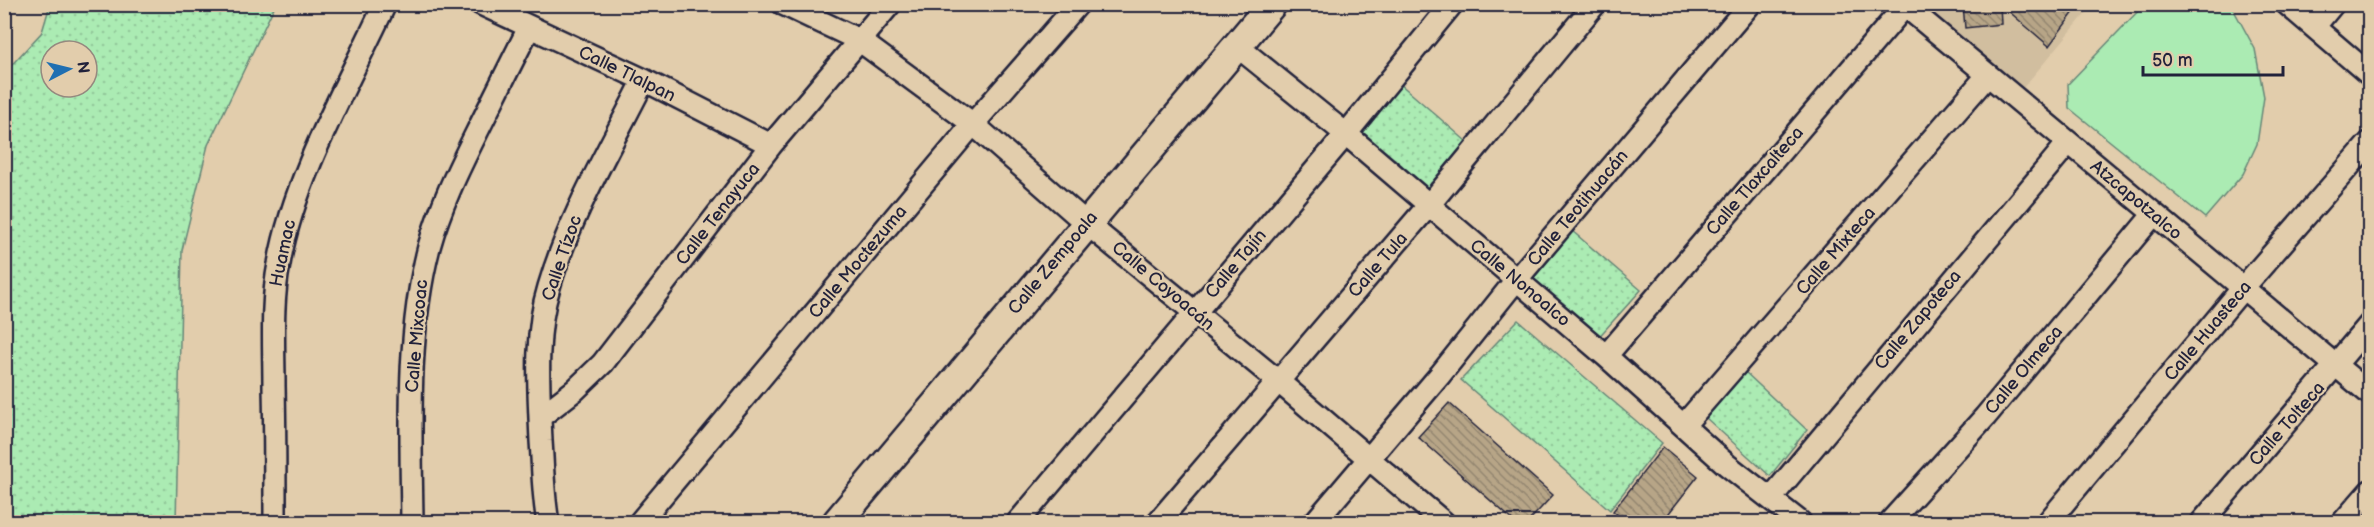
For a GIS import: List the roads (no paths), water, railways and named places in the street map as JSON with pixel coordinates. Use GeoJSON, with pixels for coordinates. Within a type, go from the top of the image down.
{"type":"FeatureCollection","features":[{"type":"Feature","properties":{"kind":"street","name":"Huamac"},"geometry":{"type":"LineString","coordinates":[[275,522],[273,318],[280,256],[292,210],[308,170],[385,4]]}},
{"type":"Feature","properties":{"kind":"street","name":"Calle Tlalpan"},"geometry":{"type":"LineString","coordinates":[[481,4],[644,80],[771,145]]}},
{"type":"Feature","properties":{"kind":"street","name":"Calle Coyoacán"},"geometry":{"type":"LineString","coordinates":[[783,4],[859,40],[973,124],[1086,223],[1278,381],[1443,522]]}},
{"type":"Feature","properties":{"kind":"street","name":"Calle Tenayuca"},"geometry":{"type":"LineString","coordinates":[[540,417],[575,390],[603,363],[771,145],[890,4]]}},
{"type":"Feature","properties":{"kind":"street","name":"Calle Moctezuma"},"geometry":{"type":"LineString","coordinates":[[640,522],[973,124],[1078,4]]}},
{"type":"Feature","properties":{"kind":"street","name":"Calle Zempoala"},"geometry":{"type":"LineString","coordinates":[[837,522],[1272,4]]}},
{"type":"Feature","properties":{"kind":"street","name":"Calle Tajín"},"geometry":{"type":"LineString","coordinates":[[1018,522],[1346,134],[1452,4]]}},
{"type":"Feature","properties":{"kind":"street","name":"Calle Tula"},"geometry":{"type":"LineString","coordinates":[[1158,522],[1429,205],[1594,4]]}},
{"type":"Feature","properties":{"kind":"street","name":"Calle Teotihuacán"},"geometry":{"type":"LineString","coordinates":[[1315,522],[1750,4]]}},
{"type":"Feature","properties":{"kind":"street"},"geometry":{"type":"LineString","coordinates":[[2288,4],[2370,75]]}},
{"type":"Feature","properties":{"kind":"street"},"geometry":{"type":"LineString","coordinates":[[2314,27],[2333,4]]}},
{"type":"Feature","properties":{"kind":"street","name":"Atzcapotzalco"},"geometry":{"type":"LineString","coordinates":[[1904,5],[2370,394]]}},
{"type":"Feature","properties":{"kind":"street","name":"Calle Tlaxcalteca"},"geometry":{"type":"LineString","coordinates":[[1606,356],[1904,5]]}},
{"type":"Feature","properties":{"kind":"street","name":"Calle Mixcoac"},"geometry":{"type":"LineString","coordinates":[[412,522],[411,396],[416,316],[422,279],[440,212],[455,176],[529,28]]}},
{"type":"Feature","properties":{"kind":"street","name":"Calle Nonoalco"},"geometry":{"type":"LineString","coordinates":[[1237,46],[1346,134],[1606,356],[1727,465],[1800,522]]}},
{"type":"Feature","properties":{"kind":"street","name":"Calle Mixteca"},"geometry":{"type":"LineString","coordinates":[[1684,425],[1987,76]]}},
{"type":"Feature","properties":{"kind":"street","name":"Calle Tízoc"},"geometry":{"type":"LineString","coordinates":[[548,522],[540,417],[539,359],[548,289],[560,253],[578,213],[644,80]]}},
{"type":"Feature","properties":{"kind":"street","name":"Calle Huasteca"},"geometry":{"type":"LineString","coordinates":[[2048,522],[2242,289],[2370,142]]}},
{"type":"Feature","properties":{"kind":"street","name":"Calle Zapoteca"},"geometry":{"type":"LineString","coordinates":[[1771,498],[2068,143]]}},
{"type":"Feature","properties":{"kind":"street","name":"Calle Olmeca"},"geometry":{"type":"LineString","coordinates":[[1890,522],[1985,417],[2154,214]]}},
{"type":"Feature","properties":{"kind":"street","name":"Calle Tolteca"},"geometry":{"type":"LineString","coordinates":[[2202,522],[2370,324]]}},
{"type":"Feature","properties":{"kind":"street"},"geometry":{"type":"LineString","coordinates":[[2343,522],[2370,491]]}}]}
